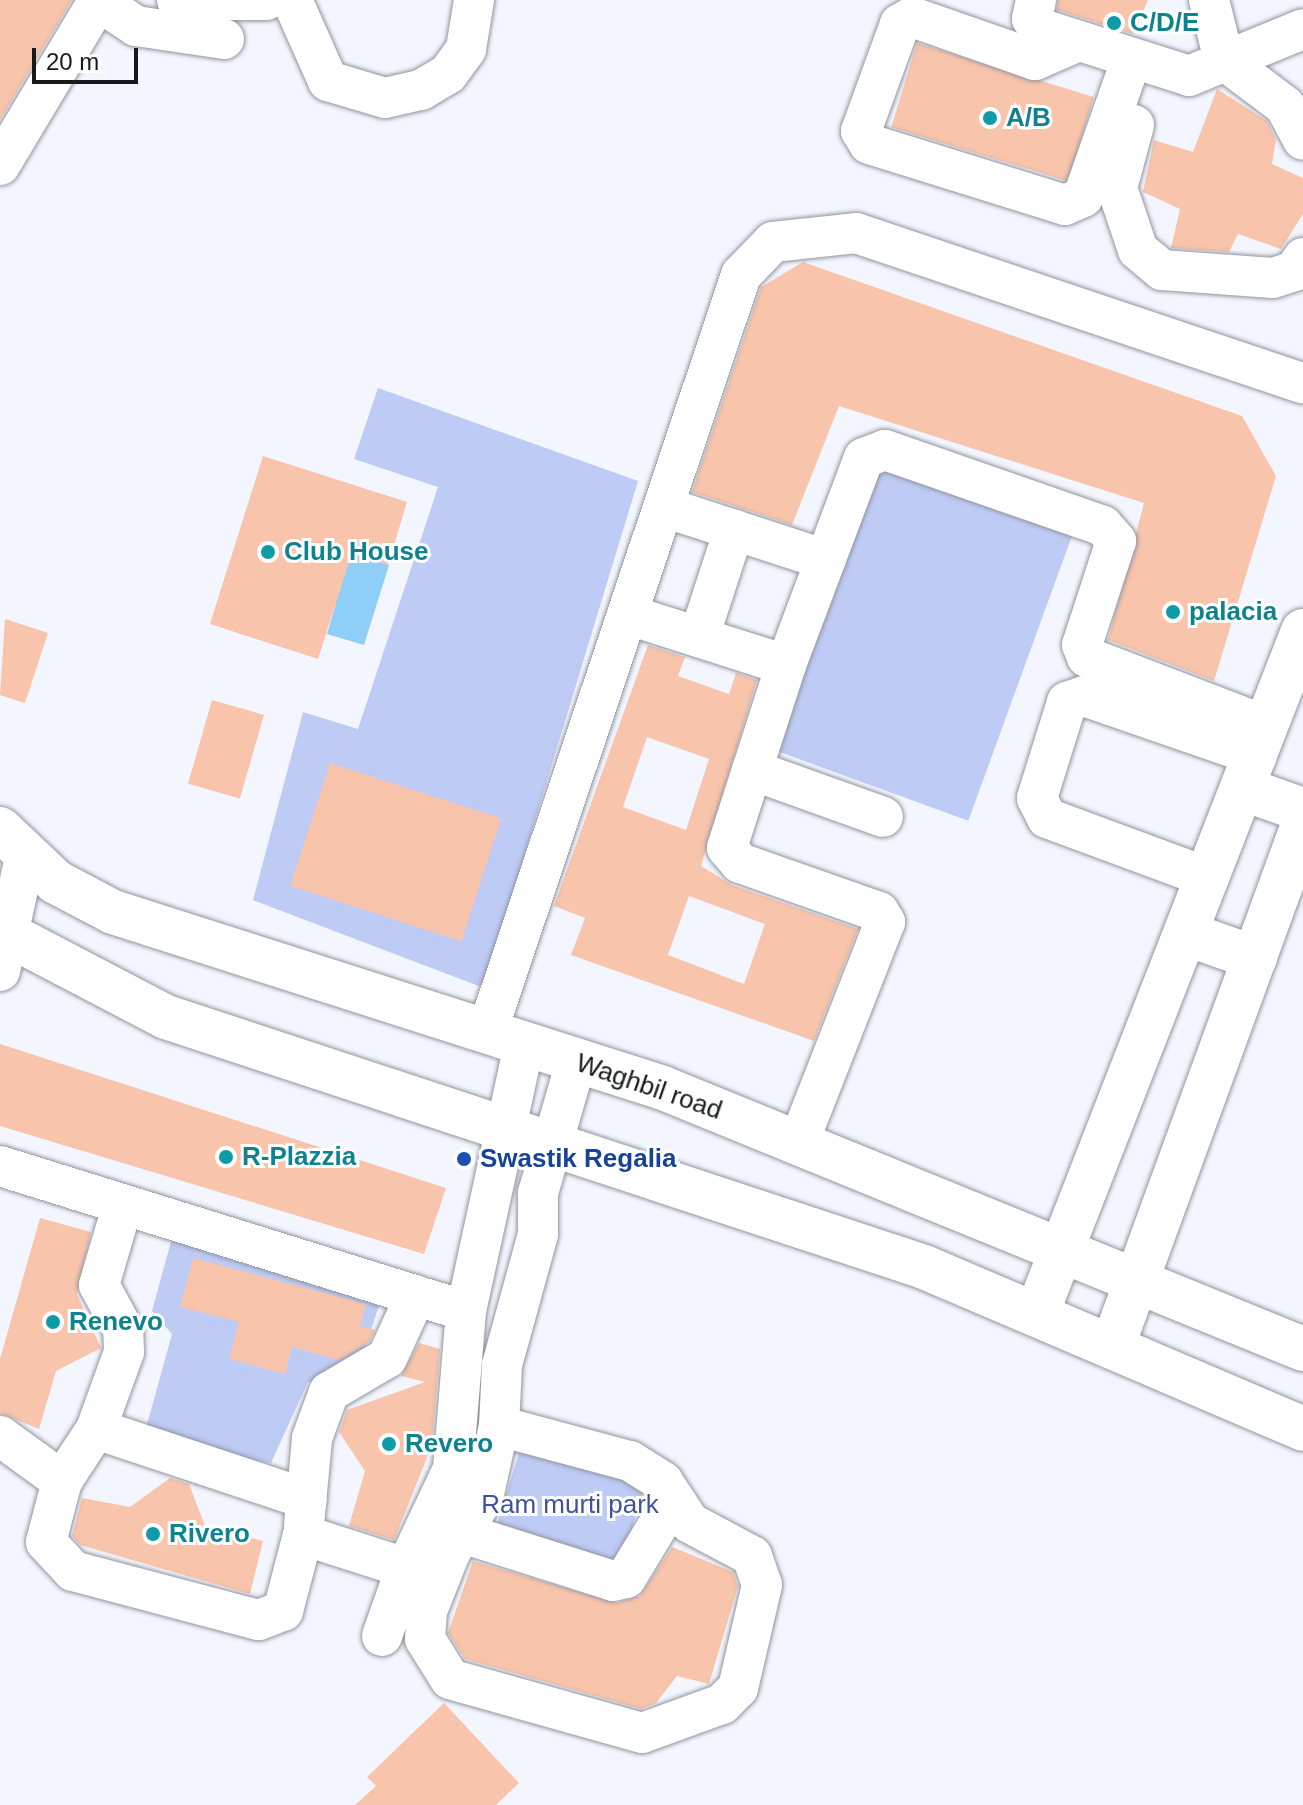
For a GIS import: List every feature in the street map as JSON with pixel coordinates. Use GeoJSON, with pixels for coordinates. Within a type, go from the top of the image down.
{"type":"FeatureCollection","features":[{"type":"Feature","properties":{"kind":"main road"},"geometry":{"type":"LineString","coordinates":[[1037,1313],[1303,631]]}},
{"type":"Feature","properties":{"kind":"main road"},"geometry":{"type":"LineString","coordinates":[[1256,757],[1303,810]]}},
{"type":"Feature","properties":{"kind":"main road"},"geometry":{"type":"LineString","coordinates":[[1113,1345],[1303,825]]}},
{"type":"Feature","properties":{"kind":"main road","name":"Waghbil road"},"geometry":{"type":"LineString","coordinates":[[13,841],[56,882],[113,912],[506,1038],[799,1141],[1065,1247],[1303,1349]]}},
{"type":"Feature","properties":{"kind":"main road"},"geometry":{"type":"LineString","coordinates":[[1187,934],[1255,958]]}},
{"type":"Feature","properties":{"kind":"main road"},"geometry":{"type":"LineString","coordinates":[[4,943],[166,1017],[507,1126],[924,1267],[1113,1345],[1303,1429]]}},
{"type":"Feature","properties":{"kind":"main road"},"geometry":{"type":"LineString","coordinates":[[924,1267],[948,1201]]}},
{"type":"Feature","properties":{"kind":"street"},"geometry":{"type":"LineString","coordinates":[[0,165],[98,0],[136,26],[224,39]]}},
{"type":"Feature","properties":{"kind":"street"},"geometry":{"type":"LineString","coordinates":[[177,0],[266,0]]}},
{"type":"Feature","properties":{"kind":"street"},"geometry":{"type":"LineString","coordinates":[[292,0],[328,81],[385,98],[421,90],[448,74],[466,49],[474,0]]}},
{"type":"Feature","properties":{"kind":"street"},"geometry":{"type":"LineString","coordinates":[[1036,0],[1032,19],[1079,41],[1189,76],[1303,27],[1288,0]]}},
{"type":"Feature","properties":{"kind":"street"},"geometry":{"type":"LineString","coordinates":[[1209,0],[1224,60],[1285,106],[1303,140]]}},
{"type":"Feature","properties":{"kind":"street"},"geometry":{"type":"LineString","coordinates":[[1079,41],[1035,60],[912,17],[900,24],[861,131],[869,144],[1065,205],[1083,197],[1145,62]]}},
{"type":"Feature","properties":{"kind":"street"},"geometry":{"type":"LineString","coordinates":[[1145,62],[1117,188],[1138,250],[1162,270],[1226,278],[1273,278],[1294,271],[1303,258]]}},
{"type":"Feature","properties":{"kind":"street"},"geometry":{"type":"LineString","coordinates":[[382,1636],[406,1568],[453,1469],[466,1311],[507,1126],[506,1038],[629,615],[741,275],[773,242],[807,233],[856,233],[1303,383]]}},
{"type":"Feature","properties":{"kind":"street"},"geometry":{"type":"LineString","coordinates":[[799,1141],[885,922],[879,912],[740,863],[727,848],[786,665],[864,458],[885,450],[1103,526],[1116,541],[1082,645],[1087,657],[1256,757]]}},
{"type":"Feature","properties":{"kind":"street"},"geometry":{"type":"LineString","coordinates":[[664,507],[826,560]]}},
{"type":"Feature","properties":{"kind":"street"},"geometry":{"type":"LineString","coordinates":[[699,637],[734,530]]}},
{"type":"Feature","properties":{"kind":"street"},"geometry":{"type":"LineString","coordinates":[[629,615],[786,665]]}},
{"type":"Feature","properties":{"kind":"street"},"geometry":{"type":"LineString","coordinates":[[1209,878],[1047,818],[1037,798],[1067,702],[1084,696],[1256,757]]}},
{"type":"Feature","properties":{"kind":"street"},"geometry":{"type":"LineString","coordinates":[[752,770],[883,817]]}},
{"type":"Feature","properties":{"kind":"street"},"geometry":{"type":"LineString","coordinates":[[4,943],[13,841]]}},
{"type":"Feature","properties":{"kind":"street"},"geometry":{"type":"LineString","coordinates":[[499,1426],[630,1461],[674,1499],[690,1523],[752,1556],[762,1585],[738,1688],[722,1704],[642,1733],[450,1679],[436,1664],[425,1639],[427,1611],[462,1533],[483,1498],[499,1426],[502,1365],[553,1142],[576,1062]]}},
{"type":"Feature","properties":{"kind":"street"},"geometry":{"type":"LineString","coordinates":[[0,1166],[466,1311]]}},
{"type":"Feature","properties":{"kind":"street"},"geometry":{"type":"LineString","coordinates":[[123,1204],[99,1285],[123,1329],[124,1352],[96,1429],[62,1481],[46,1542],[73,1571],[259,1620],[283,1611],[305,1517],[312,1438],[329,1392],[387,1358],[416,1295]]}},
{"type":"Feature","properties":{"kind":"street"},"geometry":{"type":"LineString","coordinates":[[96,1429],[305,1517],[406,1568]]}},
{"type":"Feature","properties":{"kind":"street"},"geometry":{"type":"LineString","coordinates":[[0,1436],[62,1481]]}},
{"type":"Feature","properties":{"kind":"street"},"geometry":{"type":"LineString","coordinates":[[462,1533],[613,1581],[626,1578],[674,1499]]}},
{"type":"Feature","properties":{"kind":"green space"},"geometry":{"type":"Polygon","coordinates":[[[378,388],[638,481],[484,988],[253,900],[303,712],[358,729],[438,487],[354,459],[378,388]]]}},
{"type":"Feature","properties":{"kind":"green space"},"geometry":{"type":"Polygon","coordinates":[[[880,464],[1073,534],[968,821],[776,751],[880,464]]]}},
{"type":"Feature","properties":{"kind":"green space"},"geometry":{"type":"Polygon","coordinates":[[[172,1238],[381,1300],[357,1371],[308,1382],[271,1463],[143,1439],[172,1334],[152,1311],[172,1238]]]}},
{"type":"Feature","properties":{"kind":"green space","name":"Ram murti park"},"geometry":{"type":"Polygon","coordinates":[[[522,1443],[646,1481],[620,1567],[496,1529],[522,1443]]]}},
{"type":"Feature","properties":{"kind":"shaded area"},"geometry":{"type":"Polygon","coordinates":[[[306,539],[389,565],[364,645],[327,634],[336,603],[291,590],[306,539]]]}},
{"type":"Feature","properties":{"kind":"building"},"geometry":{"type":"Polygon","coordinates":[[[0,0],[72,0],[0,120],[0,0]]]}},
{"type":"Feature","properties":{"kind":"building","name":"C/D/E"},"geometry":{"type":"Polygon","coordinates":[[[1058,0],[1148,0],[1133,34],[1057,10],[1058,0]]]}},
{"type":"Feature","properties":{"kind":"building","name":"A/B"},"geometry":{"type":"Polygon","coordinates":[[[917,43],[1094,97],[1068,181],[891,127],[917,43]]]}},
{"type":"Feature","properties":{"kind":"building"},"geometry":{"type":"Polygon","coordinates":[[[1217,89],[1267,121],[1276,139],[1272,164],[1303,178],[1303,214],[1281,249],[1238,234],[1229,252],[1171,248],[1180,209],[1143,192],[1154,140],[1193,152],[1217,89]]]}},
{"type":"Feature","properties":{"kind":"building"},"geometry":{"type":"Polygon","coordinates":[[[803,262],[1242,416],[1276,476],[1214,681],[1108,640],[1144,503],[839,406],[792,525],[692,492],[761,287],[803,262]]]}},
{"type":"Feature","properties":{"kind":"building","name":"Club House"},"geometry":{"type":"Polygon","coordinates":[[[263,456],[407,502],[388,565],[352,553],[318,659],[210,624],[263,456]]]}},
{"type":"Feature","properties":{"kind":"building"},"geometry":{"type":"Polygon","coordinates":[[[5,619],[48,633],[25,703],[0,695],[5,619]]]}},
{"type":"Feature","properties":{"kind":"building"},"geometry":{"type":"Polygon","coordinates":[[[648,645],[685,657],[678,676],[729,694],[736,673],[757,680],[701,866],[732,885],[858,929],[814,1041],[571,955],[585,918],[554,906],[648,645]],[[647,737],[623,807],[686,830],[709,759],[647,737]],[[689,896],[668,955],[744,984],[765,924],[689,896]]]}},
{"type":"Feature","properties":{"kind":"building"},"geometry":{"type":"Polygon","coordinates":[[[212,700],[264,715],[240,799],[188,784],[212,700]]]}},
{"type":"Feature","properties":{"kind":"building"},"geometry":{"type":"Polygon","coordinates":[[[330,763],[501,819],[461,941],[290,886],[330,763]]]}},
{"type":"Feature","properties":{"kind":"building","name":"R-Plazzia"},"geometry":{"type":"Polygon","coordinates":[[[0,1044],[446,1188],[424,1254],[0,1126],[0,1044]]]}},
{"type":"Feature","properties":{"kind":"building","name":"Renevo"},"geometry":{"type":"Polygon","coordinates":[[[40,1218],[91,1232],[77,1295],[101,1348],[56,1371],[39,1429],[0,1413],[0,1359],[40,1218]]]}},
{"type":"Feature","properties":{"kind":"building"},"geometry":{"type":"Polygon","coordinates":[[[193,1258],[366,1304],[360,1326],[375,1330],[369,1342],[339,1360],[292,1347],[285,1374],[229,1359],[239,1322],[180,1307],[193,1258]]]}},
{"type":"Feature","properties":{"kind":"building","name":"Revero"},"geometry":{"type":"Polygon","coordinates":[[[419,1343],[440,1349],[432,1445],[394,1540],[349,1526],[365,1471],[339,1432],[347,1410],[425,1382],[401,1376],[419,1343]]]}},
{"type":"Feature","properties":{"kind":"building","name":"Rivero"},"geometry":{"type":"Polygon","coordinates":[[[170,1478],[189,1484],[205,1526],[263,1541],[250,1594],[80,1545],[72,1536],[82,1498],[130,1507],[170,1478]]]}},
{"type":"Feature","properties":{"kind":"building"},"geometry":{"type":"Polygon","coordinates":[[[672,1547],[733,1572],[738,1586],[709,1684],[677,1676],[656,1703],[641,1709],[465,1659],[448,1633],[473,1561],[617,1603],[640,1596],[672,1547]]]}},
{"type":"Feature","properties":{"kind":"building"},"geometry":{"type":"Polygon","coordinates":[[[444,1703],[519,1783],[496,1805],[355,1805],[376,1786],[367,1777],[444,1703]]]}},
{"type":"Feature","properties":{"kind":"place","name":"C/D/E"},"geometry":{"type":"Point","coordinates":[1114,23]}},
{"type":"Feature","properties":{"kind":"place","name":"A/B"},"geometry":{"type":"Point","coordinates":[990,118]}},
{"type":"Feature","properties":{"kind":"place","name":"Club House"},"geometry":{"type":"Point","coordinates":[268,552]}},
{"type":"Feature","properties":{"kind":"place","name":"palacia"},"geometry":{"type":"Point","coordinates":[1173,612]}},
{"type":"Feature","properties":{"kind":"place","name":"R-Plazzia"},"geometry":{"type":"Point","coordinates":[226,1157]}},
{"type":"Feature","properties":{"kind":"place","name":"Swastik Regalia"},"geometry":{"type":"Point","coordinates":[464,1159]}},
{"type":"Feature","properties":{"kind":"place","name":"Renevo"},"geometry":{"type":"Point","coordinates":[53,1322]}},
{"type":"Feature","properties":{"kind":"place","name":"Revero"},"geometry":{"type":"Point","coordinates":[389,1444]}},
{"type":"Feature","properties":{"kind":"place","name":"Rivero"},"geometry":{"type":"Point","coordinates":[153,1534]}}]}
